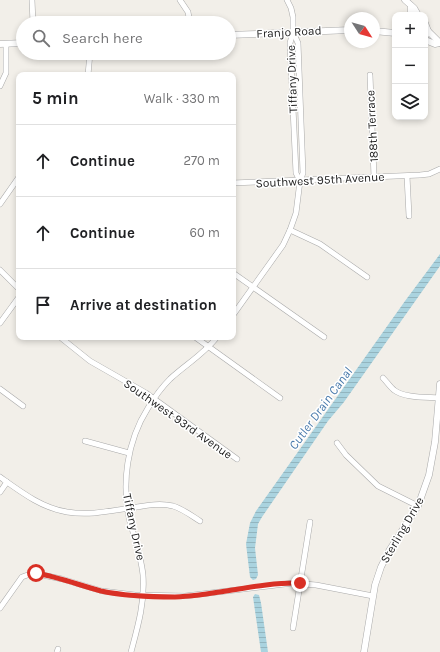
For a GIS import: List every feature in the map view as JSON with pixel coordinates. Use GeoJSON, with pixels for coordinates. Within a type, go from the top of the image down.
{"type":"FeatureCollection","features":[{"type":"Feature","properties":{"kind":"street"},"geometry":{"type":"LineString","coordinates":[[32,0],[33,16]]}},
{"type":"Feature","properties":{"kind":"street"},"geometry":{"type":"LineString","coordinates":[[180,0],[187,9],[188,16]]}},
{"type":"Feature","properties":{"kind":"street"},"geometry":{"type":"LineString","coordinates":[[287,0],[292,12],[293,32]]}},
{"type":"Feature","properties":{"kind":"street"},"geometry":{"type":"LineString","coordinates":[[405,0],[416,12]]}},
{"type":"Feature","properties":{"kind":"street"},"geometry":{"type":"LineString","coordinates":[[411,6],[411,12]]}},
{"type":"Feature","properties":{"kind":"street","name":"Franjo Road"},"geometry":{"type":"LineString","coordinates":[[236,35],[344,30]]}},
{"type":"Feature","properties":{"kind":"street"},"geometry":{"type":"LineString","coordinates":[[428,30],[440,43]]}},
{"type":"Feature","properties":{"kind":"street"},"geometry":{"type":"LineString","coordinates":[[380,31],[392,32]]}},
{"type":"Feature","properties":{"kind":"street","name":"Tiffany Drive"},"geometry":{"type":"LineString","coordinates":[[293,32],[290,43],[294,146],[296,173],[300,181]]}},
{"type":"Feature","properties":{"kind":"street","name":"Tiffany Drive"},"geometry":{"type":"LineString","coordinates":[[236,311],[278,253],[290,230],[298,204],[300,181],[304,173],[298,42],[293,32]]}},
{"type":"Feature","properties":{"kind":"street"},"geometry":{"type":"LineString","coordinates":[[428,41],[435,44],[440,43]]}},
{"type":"Feature","properties":{"kind":"street"},"geometry":{"type":"LineString","coordinates":[[0,86],[6,73],[3,44],[16,43]]}},
{"type":"Feature","properties":{"kind":"street"},"geometry":{"type":"LineString","coordinates":[[88,72],[89,60]]}},
{"type":"Feature","properties":{"kind":"street","name":"188th Terrace"},"geometry":{"type":"LineString","coordinates":[[370,76],[374,177]]}},
{"type":"Feature","properties":{"kind":"street","name":"Southwest 95th Avenue"},"geometry":{"type":"LineString","coordinates":[[236,183],[407,176],[429,174],[440,169]]}},
{"type":"Feature","properties":{"kind":"street"},"geometry":{"type":"LineString","coordinates":[[407,176],[409,216]]}},
{"type":"Feature","properties":{"kind":"street"},"geometry":{"type":"LineString","coordinates":[[0,204],[16,181]]}},
{"type":"Feature","properties":{"kind":"street"},"geometry":{"type":"LineString","coordinates":[[290,230],[320,244],[367,277]]}},
{"type":"Feature","properties":{"kind":"street"},"geometry":{"type":"LineString","coordinates":[[0,270],[16,286]]}},
{"type":"Feature","properties":{"kind":"street"},"geometry":{"type":"LineString","coordinates":[[236,275],[324,337]]}},
{"type":"Feature","properties":{"kind":"street"},"geometry":{"type":"LineString","coordinates":[[0,323],[16,300]]}},
{"type":"Feature","properties":{"kind":"street","name":"Southwest 93rd Avenue"},"geometry":{"type":"LineString","coordinates":[[64,340],[90,361],[154,399],[236,459]]}},
{"type":"Feature","properties":{"kind":"street"},"geometry":{"type":"LineString","coordinates":[[199,340],[280,398]]}},
{"type":"Feature","properties":{"kind":"street","name":"Tiffany Drive"},"geometry":{"type":"LineString","coordinates":[[131,652],[139,621],[143,595],[142,564],[128,508],[126,477],[129,453],[139,423],[154,399],[170,380],[209,347],[215,340]]}},
{"type":"Feature","properties":{"kind":"street"},"geometry":{"type":"LineString","coordinates":[[383,378],[394,390],[400,393],[413,396],[439,398]]}},
{"type":"Feature","properties":{"kind":"street","name":"Sterling Drive"},"geometry":{"type":"LineString","coordinates":[[364,652],[376,581],[386,558],[418,506],[430,475],[438,433],[440,384]]}},
{"type":"Feature","properties":{"kind":"street"},"geometry":{"type":"LineString","coordinates":[[0,389],[23,406]]}},
{"type":"Feature","properties":{"kind":"street"},"geometry":{"type":"LineString","coordinates":[[85,441],[129,453]]}},
{"type":"Feature","properties":{"kind":"street"},"geometry":{"type":"LineString","coordinates":[[337,443],[346,455],[378,486],[418,506]]}},
{"type":"Feature","properties":{"kind":"street"},"geometry":{"type":"LineString","coordinates":[[0,477],[39,503],[59,510],[74,513],[95,513],[156,505],[174,506],[200,521]]}},
{"type":"Feature","properties":{"kind":"street"},"geometry":{"type":"LineString","coordinates":[[0,492],[7,482]]}},
{"type":"Feature","properties":{"kind":"street"},"geometry":{"type":"LineString","coordinates":[[293,628],[310,522]]}},
{"type":"Feature","properties":{"kind":"street"},"geometry":{"type":"LineString","coordinates":[[0,608],[19,581],[29,573],[42,574],[102,591],[143,595],[185,596],[276,584],[300,583],[373,596]]}},
{"type":"Feature","properties":{"kind":"water","name":"Cutler Drain Canal"},"geometry":{"type":"Polygon","coordinates":[[[440,254],[440,266],[344,402],[328,421],[262,517],[258,524],[255,548],[258,575],[256,579],[253,580],[250,577],[246,544],[250,523],[256,511],[440,254]]]}},
{"type":"Feature","properties":{"kind":"water"},"geometry":{"type":"Polygon","coordinates":[[[255,594],[259,595],[261,603],[268,652],[261,652],[253,597],[255,594]]]}},
{"type":"Feature","properties":{"kind":"route"},"geometry":{"type":"LineString","coordinates":[[36,573],[102,591],[135,595],[176,597],[276,584],[300,583]]}}]}
